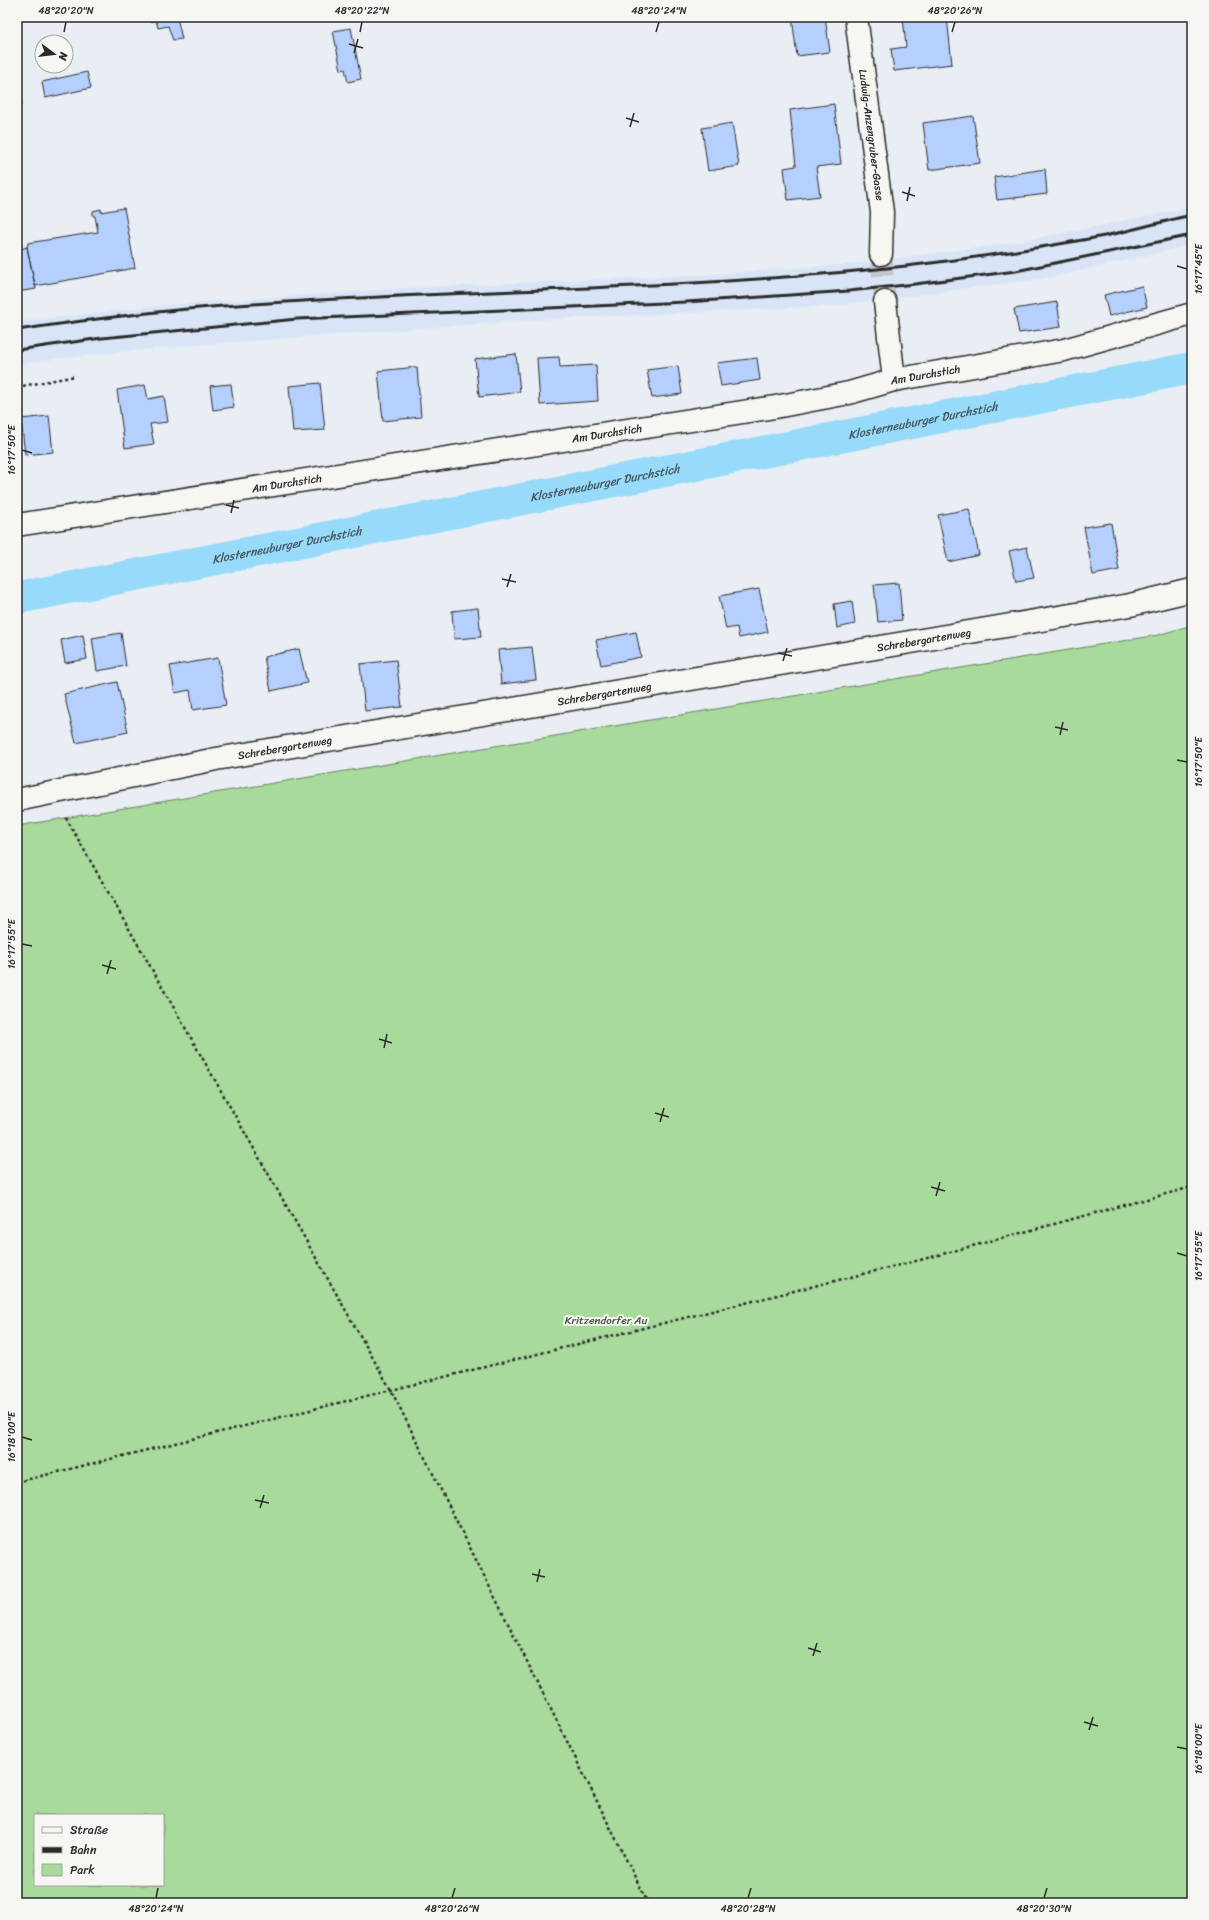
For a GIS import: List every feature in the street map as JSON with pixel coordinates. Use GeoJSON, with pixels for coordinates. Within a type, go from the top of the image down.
{"type":"FeatureCollection","features":[{"type":"Feature","properties":{"kind":"street","name":"Ludwig-Anzengruber-Gasse"},"geometry":{"type":"LineString","coordinates":[[856,17],[882,212],[880,254]]}},
{"type":"Feature","properties":{"kind":"street"},"geometry":{"type":"LineString","coordinates":[[885,302],[894,380]]}},
{"type":"Feature","properties":{"kind":"street","name":"Am Durchstich"},"geometry":{"type":"LineString","coordinates":[[17,525],[775,407],[849,393],[894,380],[1064,350],[1192,314]]}},
{"type":"Feature","properties":{"kind":"street","name":"Schrebergartenweg"},"geometry":{"type":"LineString","coordinates":[[17,800],[216,759],[1130,605],[1192,590]]}},
{"type":"Feature","properties":{"kind":"path"},"geometry":{"type":"LineString","coordinates":[[17,387],[76,376]]}},
{"type":"Feature","properties":{"kind":"path"},"geometry":{"type":"LineString","coordinates":[[52,793],[390,1390],[648,1903]]}},
{"type":"Feature","properties":{"kind":"path"},"geometry":{"type":"LineString","coordinates":[[17,1482],[920,1260],[1192,1187]]}},
{"type":"Feature","properties":{"kind":"shaded area"},"geometry":{"type":"Polygon","coordinates":[[[1192,207],[1192,245],[1049,278],[832,306],[532,320],[184,346],[61,358],[17,365],[17,322],[165,305],[422,287],[697,275],[851,264],[1012,243],[1192,207]]]}},
{"type":"Feature","properties":{"kind":"green space","name":"Kritzendorfer Au"},"geometry":{"type":"Polygon","coordinates":[[[1192,625],[1192,1903],[17,1903],[17,826],[1158,635],[1192,625]]]}},
{"type":"Feature","properties":{"kind":"building"},"geometry":{"type":"Polygon","coordinates":[[[149,17],[177,17],[182,39],[173,40],[168,26],[158,28],[156,20],[150,22],[149,17]]]}},
{"type":"Feature","properties":{"kind":"building"},"geometry":{"type":"Polygon","coordinates":[[[792,17],[825,17],[830,52],[797,56],[792,17]]]}},
{"type":"Feature","properties":{"kind":"building"},"geometry":{"type":"Polygon","coordinates":[[[903,17],[947,17],[952,64],[894,71],[891,49],[906,47],[903,17]]]}},
{"type":"Feature","properties":{"kind":"building"},"geometry":{"type":"Polygon","coordinates":[[[351,28],[361,79],[348,82],[345,69],[341,70],[333,31],[351,28]]]}},
{"type":"Feature","properties":{"kind":"building"},"geometry":{"type":"Polygon","coordinates":[[[87,72],[91,88],[45,98],[42,82],[87,72]]]}},
{"type":"Feature","properties":{"kind":"building"},"geometry":{"type":"Polygon","coordinates":[[[17,84],[22,104],[17,105],[17,84]]]}},
{"type":"Feature","properties":{"kind":"building"},"geometry":{"type":"Polygon","coordinates":[[[834,104],[841,164],[816,167],[820,196],[788,200],[784,168],[796,166],[790,110],[834,104]]]}},
{"type":"Feature","properties":{"kind":"building"},"geometry":{"type":"Polygon","coordinates":[[[973,116],[980,163],[929,170],[923,123],[973,116]]]}},
{"type":"Feature","properties":{"kind":"building"},"geometry":{"type":"Polygon","coordinates":[[[17,118],[22,138],[17,139],[17,118]]]}},
{"type":"Feature","properties":{"kind":"building"},"geometry":{"type":"Polygon","coordinates":[[[732,123],[739,166],[708,171],[702,128],[732,123]]]}},
{"type":"Feature","properties":{"kind":"building"},"geometry":{"type":"Polygon","coordinates":[[[1045,169],[1047,194],[997,200],[994,177],[1045,169]]]}},
{"type":"Feature","properties":{"kind":"building"},"geometry":{"type":"Polygon","coordinates":[[[124,208],[135,268],[35,286],[27,247],[28,243],[98,232],[93,211],[101,209],[101,212],[124,208]]]}},
{"type":"Feature","properties":{"kind":"building"},"geometry":{"type":"Polygon","coordinates":[[[27,247],[36,289],[17,292],[17,250],[27,247]]]}},
{"type":"Feature","properties":{"kind":"building"},"geometry":{"type":"Polygon","coordinates":[[[1142,286],[1147,307],[1109,316],[1104,295],[1142,286]]]}},
{"type":"Feature","properties":{"kind":"building"},"geometry":{"type":"Polygon","coordinates":[[[1057,302],[1061,327],[1019,333],[1014,309],[1057,302]]]}},
{"type":"Feature","properties":{"kind":"building"},"geometry":{"type":"Polygon","coordinates":[[[516,354],[520,392],[479,397],[475,359],[516,354]]]}},
{"type":"Feature","properties":{"kind":"building"},"geometry":{"type":"Polygon","coordinates":[[[559,357],[560,367],[596,365],[598,401],[540,405],[537,358],[559,357]]]}},
{"type":"Feature","properties":{"kind":"building"},"geometry":{"type":"Polygon","coordinates":[[[757,358],[760,380],[721,386],[717,363],[757,358]]]}},
{"type":"Feature","properties":{"kind":"building"},"geometry":{"type":"Polygon","coordinates":[[[678,366],[682,394],[652,398],[647,370],[678,366]]]}},
{"type":"Feature","properties":{"kind":"building"},"geometry":{"type":"Polygon","coordinates":[[[417,367],[421,417],[383,421],[378,371],[417,367]]]}},
{"type":"Feature","properties":{"kind":"building"},"geometry":{"type":"Polygon","coordinates":[[[320,383],[325,430],[293,432],[289,386],[320,383]]]}},
{"type":"Feature","properties":{"kind":"building"},"geometry":{"type":"Polygon","coordinates":[[[231,384],[234,407],[213,410],[210,386],[231,384]]]}},
{"type":"Feature","properties":{"kind":"building"},"geometry":{"type":"Polygon","coordinates":[[[145,385],[148,399],[164,396],[168,422],[150,424],[154,444],[125,448],[117,390],[145,385]]]}},
{"type":"Feature","properties":{"kind":"building"},"geometry":{"type":"Polygon","coordinates":[[[49,416],[53,452],[25,455],[21,419],[49,416]]]}},
{"type":"Feature","properties":{"kind":"building"},"geometry":{"type":"Polygon","coordinates":[[[969,509],[979,555],[948,562],[938,515],[969,509]]]}},
{"type":"Feature","properties":{"kind":"building"},"geometry":{"type":"Polygon","coordinates":[[[1111,523],[1119,570],[1093,575],[1084,527],[1111,523]]]}},
{"type":"Feature","properties":{"kind":"building"},"geometry":{"type":"Polygon","coordinates":[[[1027,547],[1034,578],[1016,581],[1009,551],[1027,547]]]}},
{"type":"Feature","properties":{"kind":"building"},"geometry":{"type":"Polygon","coordinates":[[[899,583],[902,620],[878,622],[874,585],[899,583]]]}},
{"type":"Feature","properties":{"kind":"building"},"geometry":{"type":"Polygon","coordinates":[[[759,589],[768,632],[739,638],[737,627],[726,629],[719,596],[759,589]]]}},
{"type":"Feature","properties":{"kind":"building"},"geometry":{"type":"Polygon","coordinates":[[[852,601],[855,624],[837,628],[834,604],[852,601]]]}},
{"type":"Feature","properties":{"kind":"building"},"geometry":{"type":"Polygon","coordinates":[[[478,608],[481,637],[454,639],[452,611],[478,608]]]}},
{"type":"Feature","properties":{"kind":"building"},"geometry":{"type":"Polygon","coordinates":[[[636,632],[641,657],[601,665],[596,640],[636,632]]]}},
{"type":"Feature","properties":{"kind":"building"},"geometry":{"type":"Polygon","coordinates":[[[121,633],[126,666],[97,671],[92,638],[121,633]]]}},
{"type":"Feature","properties":{"kind":"building"},"geometry":{"type":"Polygon","coordinates":[[[83,635],[87,659],[65,663],[61,640],[83,635]]]}},
{"type":"Feature","properties":{"kind":"building"},"geometry":{"type":"Polygon","coordinates":[[[532,647],[536,680],[501,684],[498,650],[532,647]]]}},
{"type":"Feature","properties":{"kind":"building"},"geometry":{"type":"Polygon","coordinates":[[[299,649],[307,683],[271,691],[264,657],[299,649]]]}},
{"type":"Feature","properties":{"kind":"building"},"geometry":{"type":"Polygon","coordinates":[[[218,658],[226,705],[193,710],[190,690],[175,693],[170,666],[218,658]]]}},
{"type":"Feature","properties":{"kind":"building"},"geometry":{"type":"Polygon","coordinates":[[[396,660],[402,707],[365,711],[360,664],[396,660]]]}},
{"type":"Feature","properties":{"kind":"building"},"geometry":{"type":"Polygon","coordinates":[[[117,682],[128,732],[76,743],[64,694],[117,682]]]}},
{"type":"Feature","properties":{"kind":"waterway","name":"Klosterneuburger Durchstich"},"geometry":{"type":"LineString","coordinates":[[17,598],[1192,368]]}},
{"type":"Feature","properties":{"kind":"tunnel"},"geometry":{"type":"LineString","coordinates":[[881,254],[885,302]]}},
{"type":"Feature","properties":{"kind":"railway"},"geometry":{"type":"LineString","coordinates":[[17,330],[171,310],[223,306],[308,300],[736,280],[906,266],[1000,254],[1094,238],[1192,215]]}},
{"type":"Feature","properties":{"kind":"railway"},"geometry":{"type":"LineString","coordinates":[[17,350],[102,338],[297,319],[686,302],[849,291],[1016,271],[1192,235]]}}]}
